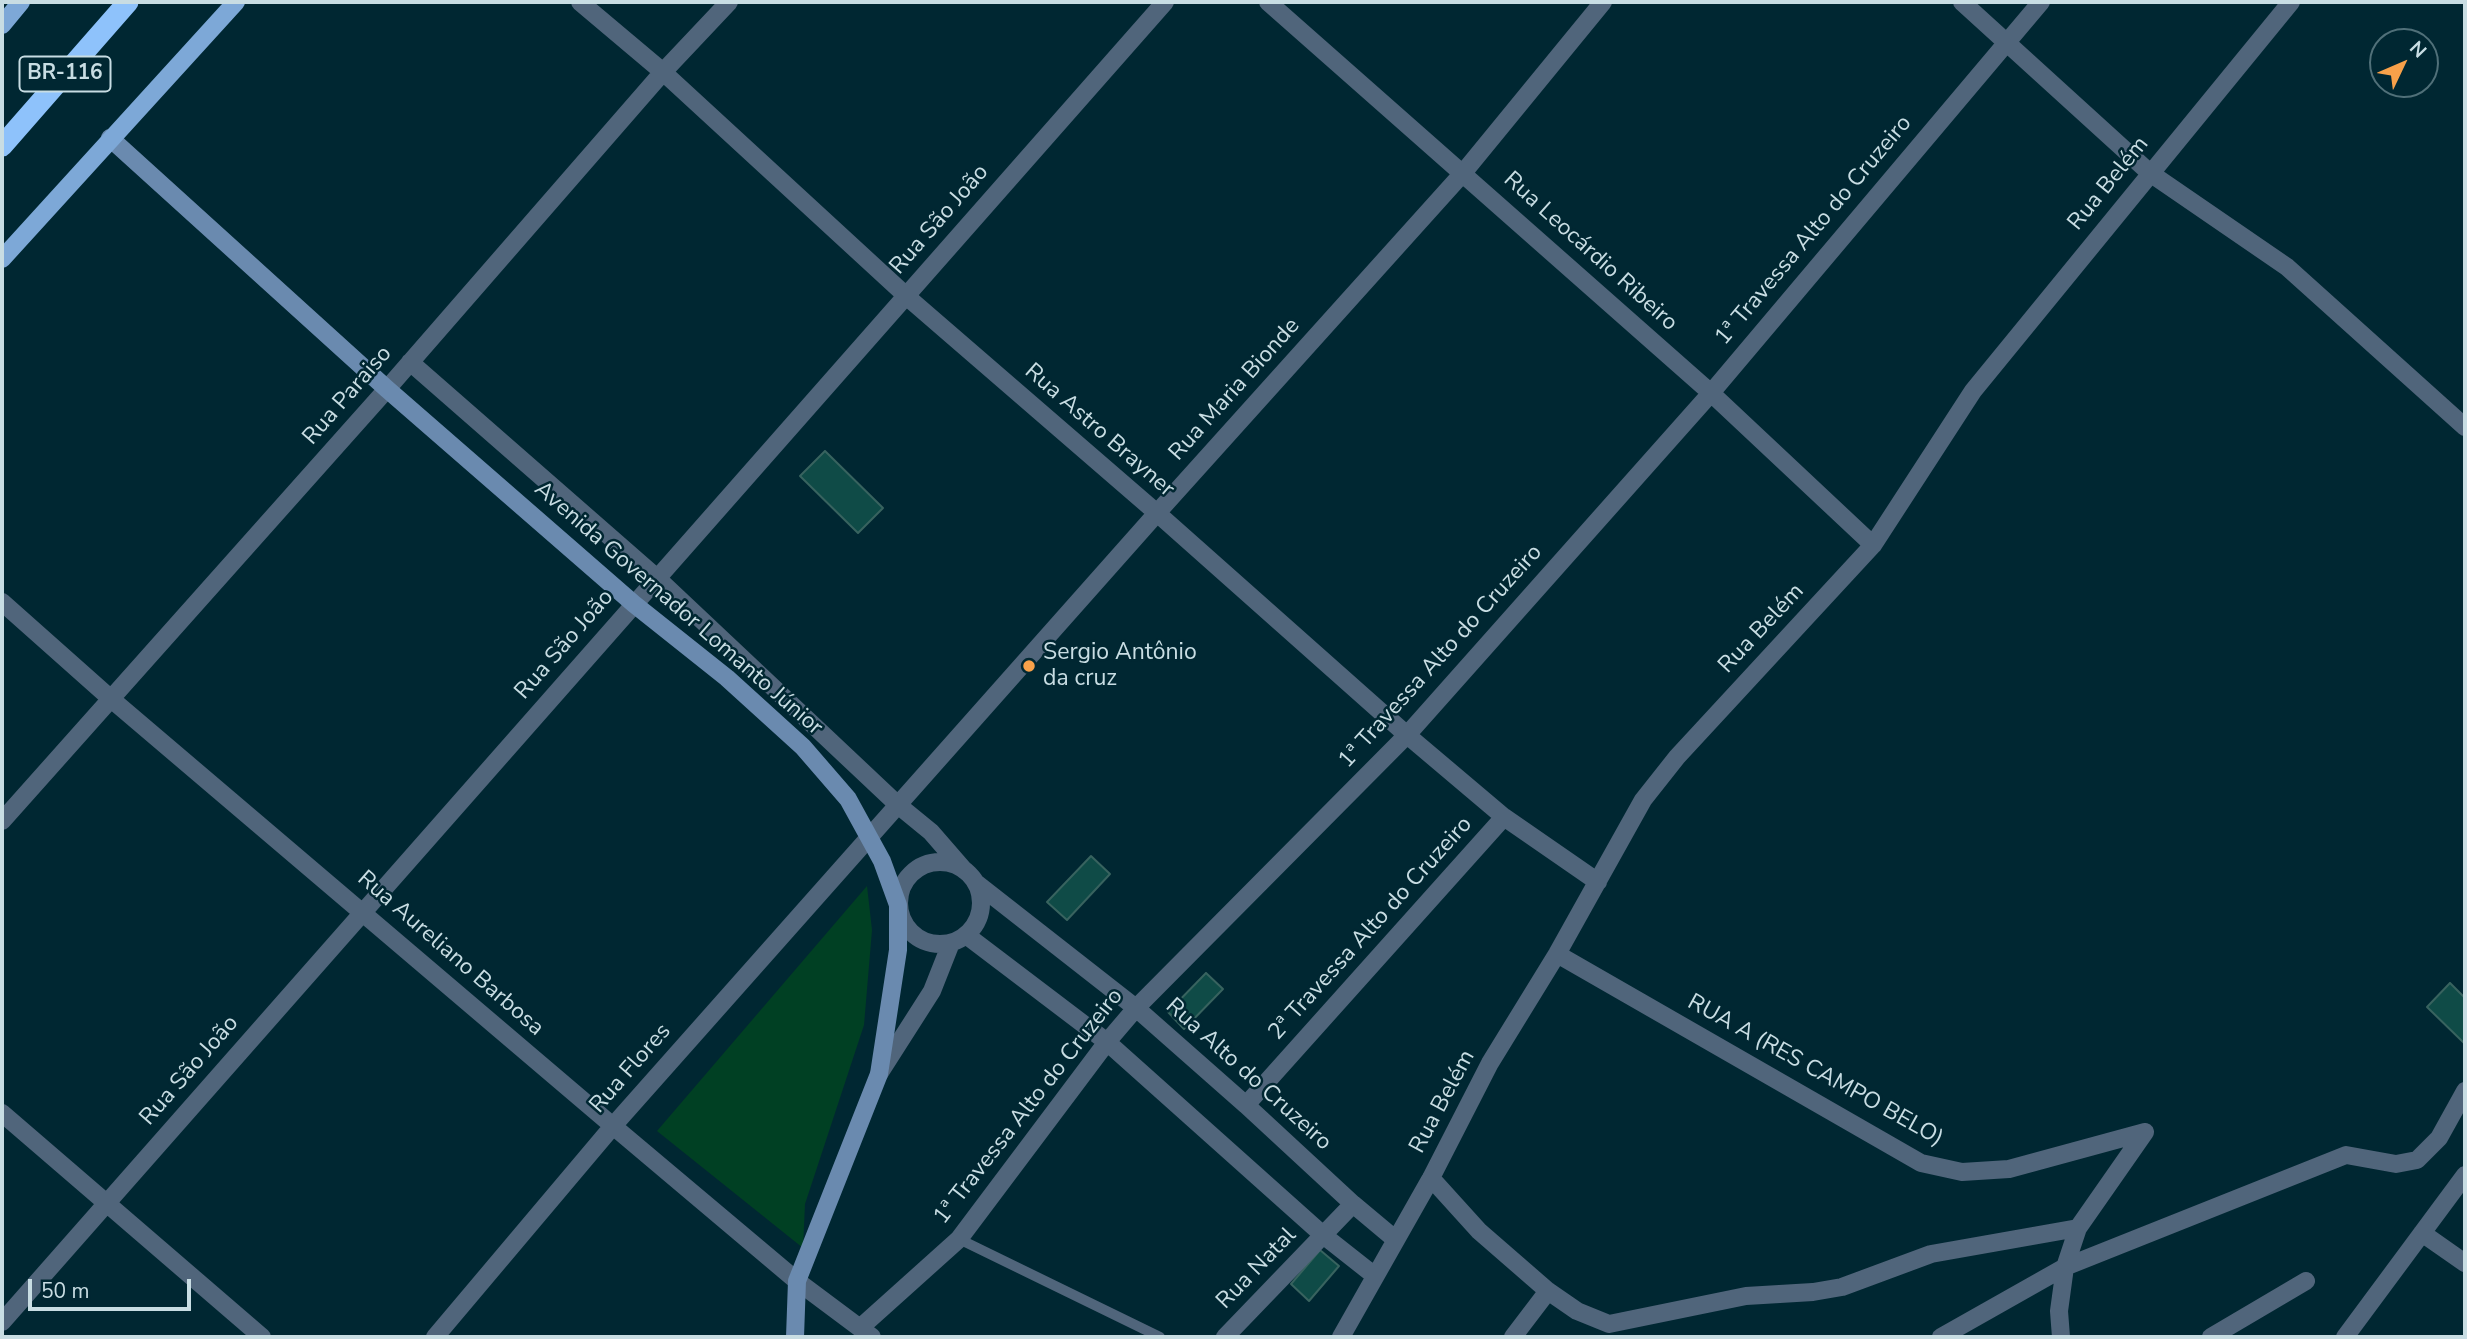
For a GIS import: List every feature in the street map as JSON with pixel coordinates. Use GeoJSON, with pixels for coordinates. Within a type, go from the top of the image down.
{"type":"FeatureCollection","features":[{"type":"Feature","properties":{"kind":"highway","name":"BR-116"},"geometry":{"type":"LineString","coordinates":[[2,146],[128,2]]}},
{"type":"Feature","properties":{"kind":"main road"},"geometry":{"type":"LineString","coordinates":[[2,25],[21,2]]}},
{"type":"Feature","properties":{"kind":"main road"},"geometry":{"type":"LineString","coordinates":[[2,259],[236,2]]}},
{"type":"Feature","properties":{"kind":"main road","name":"Avenida Governador Lomanto Júnior"},"geometry":{"type":"LineString","coordinates":[[110,138],[387,389],[634,604],[727,678],[803,747],[848,799],[882,861],[898,905],[898,950],[879,1074],[797,1281],[795,1337]]}},
{"type":"Feature","properties":{"kind":"street","name":"Rua Astro Brayner"},"geometry":{"type":"LineString","coordinates":[[580,2],[663,72],[906,296],[1157,513],[1407,735],[1504,817],[1598,882]]}},
{"type":"Feature","properties":{"kind":"street","name":"Rua Paraiso"},"geometry":{"type":"LineString","coordinates":[[2,821],[387,389],[663,72],[729,2]]}},
{"type":"Feature","properties":{"kind":"street","name":"Rua São João"},"geometry":{"type":"LineString","coordinates":[[2,1321],[1165,2]]}},
{"type":"Feature","properties":{"kind":"street","name":"Rua Leocárdio Ribeiro"},"geometry":{"type":"LineString","coordinates":[[1268,2],[1711,393],[1873,545]]}},
{"type":"Feature","properties":{"kind":"street","name":"Rua Maria Bionde"},"geometry":{"type":"LineString","coordinates":[[869,837],[1464,173],[1603,2]]}},
{"type":"Feature","properties":{"kind":"street"},"geometry":{"type":"LineString","coordinates":[[1962,2],[2150,173],[2287,267],[2465,427]]}},
{"type":"Feature","properties":{"kind":"street","name":"1ª Travessa Alto do Cruzeiro"},"geometry":{"type":"LineString","coordinates":[[867,1332],[959,1239],[1107,1042],[1136,1008],[1407,735],[1711,393],[2041,2]]}},
{"type":"Feature","properties":{"kind":"street","name":"Rua Belém"},"geometry":{"type":"LineString","coordinates":[[1341,1337],[1431,1178],[1490,1063],[1557,954],[1643,800],[1677,757],[1873,545],[1973,391],[2291,2]]}},
{"type":"Feature","properties":{"kind":"street","name":"Rua Alto do Cruzeiro"},"geometry":{"type":"LineString","coordinates":[[410,362],[657,578],[898,805],[931,832],[970,876],[1136,1008],[1396,1240]]}},
{"type":"Feature","properties":{"kind":"street","name":"Rua Aureliano Barbosa"},"geometry":{"type":"LineString","coordinates":[[2,602],[110,698],[613,1126],[797,1281],[867,1332]]}},
{"type":"Feature","properties":{"kind":"street","name":"2ª Travessa Alto do Cruzeiro"},"geometry":{"type":"LineString","coordinates":[[1246,1105],[1504,817]]}},
{"type":"Feature","properties":{"kind":"street","name":"Rua Flores"},"geometry":{"type":"LineString","coordinates":[[435,1337],[613,1126],[869,837]]}},
{"type":"Feature","properties":{"kind":"street"},"geometry":{"type":"LineString","coordinates":[[879,1074],[932,991],[959,939],[979,916],[981,904],[970,876],[950,863],[935,862],[920,866],[908,876],[900,889],[900,917],[915,937],[926,943],[939,945],[959,939]]}},
{"type":"Feature","properties":{"kind":"street"},"geometry":{"type":"LineString","coordinates":[[959,939],[1107,1042],[1323,1235],[1375,1276]]}},
{"type":"Feature","properties":{"kind":"street","name":"RUA A (RES CAMPO BELO)"},"geometry":{"type":"LineString","coordinates":[[1557,954],[1921,1163],[1962,1172],[2009,1169],[2145,1132],[2078,1228]]}},
{"type":"Feature","properties":{"kind":"street"},"geometry":{"type":"LineString","coordinates":[[1941,1337],[2064,1267],[2346,1155],[2396,1164],[2417,1160],[2440,1138],[2465,1091]]}},
{"type":"Feature","properties":{"kind":"street"},"geometry":{"type":"LineString","coordinates":[[2,1113],[262,1337]]}},
{"type":"Feature","properties":{"kind":"street"},"geometry":{"type":"LineString","coordinates":[[2345,1337],[2465,1175]]}},
{"type":"Feature","properties":{"kind":"street"},"geometry":{"type":"LineString","coordinates":[[1431,1178],[1479,1231],[1548,1291],[1577,1311],[1609,1324],[1746,1296],[1812,1292],[1842,1287],[1931,1254],[2078,1228],[2064,1267],[2059,1311],[2061,1337]]}},
{"type":"Feature","properties":{"kind":"street"},"geometry":{"type":"LineString","coordinates":[[1323,1235],[1353,1204]]}},
{"type":"Feature","properties":{"kind":"street"},"geometry":{"type":"LineString","coordinates":[[2422,1233],[2465,1262]]}},
{"type":"Feature","properties":{"kind":"street","name":"Rua Natal"},"geometry":{"type":"LineString","coordinates":[[1226,1337],[1323,1235]]}},
{"type":"Feature","properties":{"kind":"street"},"geometry":{"type":"LineString","coordinates":[[2211,1337],[2306,1281]]}},
{"type":"Feature","properties":{"kind":"street"},"geometry":{"type":"LineString","coordinates":[[1513,1337],[1548,1291]]}},
{"type":"Feature","properties":{"kind":"lane"},"geometry":{"type":"LineString","coordinates":[[959,1239],[1160,1337]]}},
{"type":"Feature","properties":{"kind":"green space"},"geometry":{"type":"Polygon","coordinates":[[[867,886],[872,930],[864,1025],[805,1204],[803,1248],[657,1131],[867,886]]]}},
{"type":"Feature","properties":{"kind":"building"},"geometry":{"type":"Polygon","coordinates":[[[825,451],[883,508],[858,533],[800,476],[825,451]]]}},
{"type":"Feature","properties":{"kind":"building"},"geometry":{"type":"Polygon","coordinates":[[[1091,856],[1110,874],[1067,920],[1047,902],[1091,856]]]}},
{"type":"Feature","properties":{"kind":"building"},"geometry":{"type":"Polygon","coordinates":[[[1206,973],[1223,989],[1184,1029],[1168,1012],[1206,973]]]}},
{"type":"Feature","properties":{"kind":"building"},"geometry":{"type":"Polygon","coordinates":[[[2450,983],[2465,998],[2464,1043],[2427,1007],[2450,983]]]}},
{"type":"Feature","properties":{"kind":"building"},"geometry":{"type":"Polygon","coordinates":[[[1320,1250],[1339,1266],[1309,1301],[1291,1284],[1320,1250]]]}},
{"type":"Feature","properties":{"kind":"place","name":"Sergio Antônio da cruz"},"geometry":{"type":"Point","coordinates":[1029,666]}}]}
